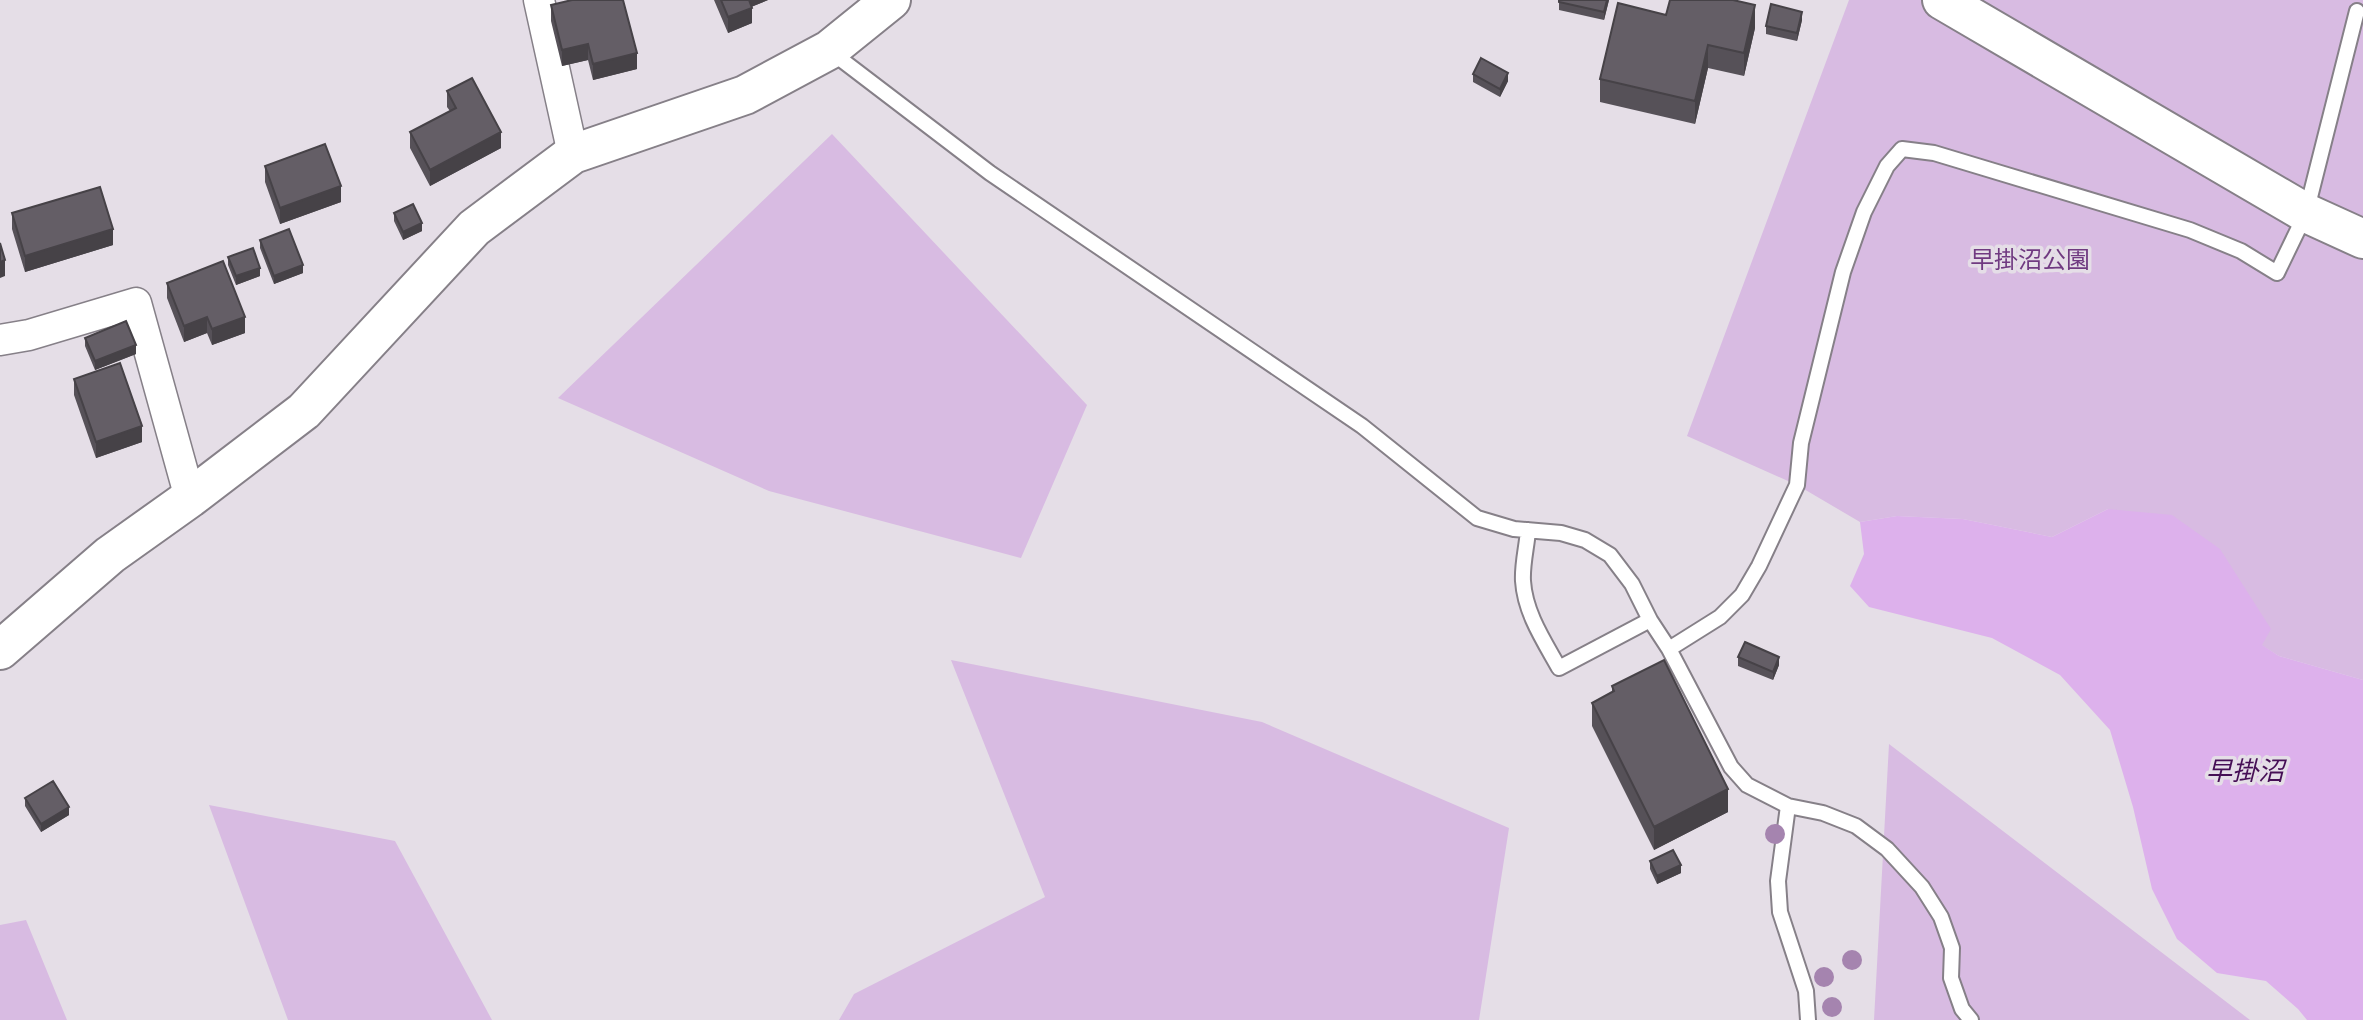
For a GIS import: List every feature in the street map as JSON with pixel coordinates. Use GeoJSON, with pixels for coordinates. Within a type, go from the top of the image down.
{"type":"FeatureCollection","features":[{"type":"Feature","properties":{"kind":"street"},"geometry":{"type":"LineString","coordinates":[[539,0],[573,154]]}},
{"type":"Feature","properties":{"kind":"street"},"geometry":{"type":"LineString","coordinates":[[0,650],[110,555],[304,411],[474,228],[573,154],[745,95],[829,50],[891,0]]}},
{"type":"Feature","properties":{"kind":"street"},"geometry":{"type":"LineString","coordinates":[[1942,0],[2306,213],[2363,239]]}},
{"type":"Feature","properties":{"kind":"street"},"geometry":{"type":"LineString","coordinates":[[0,340],[29,335],[136,303],[190,498]]}},
{"type":"Feature","properties":{"kind":"lane"},"geometry":{"type":"LineString","coordinates":[[1669,649],[1720,617],[1742,595],[1781,520],[1797,485],[1801,443],[1843,272],[1864,212],[1887,166],[1902,149],[1934,153],[2190,230],[2241,251],[2277,273],[2306,213],[2357,11]]}},
{"type":"Feature","properties":{"kind":"lane"},"geometry":{"type":"LineString","coordinates":[[829,50],[989,173],[1362,426],[1477,518],[1514,529],[1561,533],[1585,540],[1610,555],[1632,584],[1731,767],[1747,785],[1788,806],[1823,813],[1856,826],[1887,849],[1922,887],[1941,917],[1952,948],[1951,978],[1962,1009],[1971,1020]]}},
{"type":"Feature","properties":{"kind":"lane"},"geometry":{"type":"LineString","coordinates":[[1528,530],[1523,579],[1525,599],[1532,618],[1559,668],[1650,620]]}},
{"type":"Feature","properties":{"kind":"lane"},"geometry":{"type":"LineString","coordinates":[[1788,806],[1778,881],[1780,912],[1806,991],[1808,1020]]}},
{"type":"Feature","properties":{"kind":"green space","name":"早掛沼公園"},"geometry":{"type":"Polygon","coordinates":[[[1849,0],[2363,0],[2363,680],[2279,656],[2261,645],[2108,509],[2052,537],[1963,519],[1897,516],[1860,522],[1797,485],[1687,436],[1849,0]]]}},
{"type":"Feature","properties":{"kind":"green space"},"geometry":{"type":"Polygon","coordinates":[[[832,134],[1087,405],[1021,558],[769,491],[558,398],[832,134]]]}},
{"type":"Feature","properties":{"kind":"green space"},"geometry":{"type":"Polygon","coordinates":[[[951,660],[1262,722],[1509,828],[1479,1020],[839,1020],[854,994],[1045,897],[951,660]]]}},
{"type":"Feature","properties":{"kind":"green space"},"geometry":{"type":"Polygon","coordinates":[[[1889,744],[2250,1020],[1874,1020],[1889,744]]]}},
{"type":"Feature","properties":{"kind":"green space"},"geometry":{"type":"Polygon","coordinates":[[[209,805],[395,841],[492,1020],[288,1020],[209,805]]]}},
{"type":"Feature","properties":{"kind":"green space"},"geometry":{"type":"Polygon","coordinates":[[[26,920],[67,1020],[0,1020],[0,925],[26,920]]]}},
{"type":"Feature","properties":{"kind":"water","name":"早掛沼"},"geometry":{"type":"Polygon","coordinates":[[[2108,509],[2172,515],[2220,549],[2271,629],[2262,645],[2279,656],[2363,680],[2363,1020],[2307,1020],[2266,981],[2217,973],[2177,939],[2152,889],[2133,807],[2110,730],[2060,675],[1992,638],[1869,607],[1850,586],[1864,554],[1860,522],[1897,516],[1963,519],[2052,537],[2108,509]]]}},
{"type":"Feature","properties":{"kind":"building"},"geometry":{"type":"Polygon","coordinates":[[[572,0],[623,0],[637,53],[593,64],[588,44],[562,50],[551,5],[572,0]]]}},
{"type":"Feature","properties":{"kind":"building"},"geometry":{"type":"Polygon","coordinates":[[[721,0],[749,0],[752,8],[728,17],[721,0]]]}},
{"type":"Feature","properties":{"kind":"building"},"geometry":{"type":"Polygon","coordinates":[[[1559,0],[1607,0],[1604,12],[1559,0]]]}},
{"type":"Feature","properties":{"kind":"building"},"geometry":{"type":"Polygon","coordinates":[[[1670,0],[1733,0],[1755,5],[1744,53],[1708,45],[1695,101],[1600,79],[1618,3],[1666,15],[1670,0]]]}},
{"type":"Feature","properties":{"kind":"building"},"geometry":{"type":"Polygon","coordinates":[[[1771,4],[1802,12],[1797,33],[1766,26],[1771,4]]]}},
{"type":"Feature","properties":{"kind":"building"},"geometry":{"type":"Polygon","coordinates":[[[1481,58],[1508,73],[1500,89],[1473,74],[1481,58]]]}},
{"type":"Feature","properties":{"kind":"building"},"geometry":{"type":"Polygon","coordinates":[[[472,78],[501,132],[430,170],[410,132],[456,108],[447,91],[472,78]]]}},
{"type":"Feature","properties":{"kind":"building"},"geometry":{"type":"Polygon","coordinates":[[[325,144],[341,186],[280,208],[265,166],[325,144]]]}},
{"type":"Feature","properties":{"kind":"building"},"geometry":{"type":"Polygon","coordinates":[[[100,187],[113,229],[25,256],[12,213],[100,187]]]}},
{"type":"Feature","properties":{"kind":"building"},"geometry":{"type":"Polygon","coordinates":[[[413,204],[422,223],[403,232],[394,213],[413,204]]]}},
{"type":"Feature","properties":{"kind":"building"},"geometry":{"type":"Polygon","coordinates":[[[289,229],[303,265],[274,276],[260,240],[289,229]]]}},
{"type":"Feature","properties":{"kind":"building"},"geometry":{"type":"Polygon","coordinates":[[[0,243],[5,260],[0,262],[0,243]]]}},
{"type":"Feature","properties":{"kind":"building"},"geometry":{"type":"Polygon","coordinates":[[[253,248],[260,268],[236,276],[228,257],[253,248]]]}},
{"type":"Feature","properties":{"kind":"building"},"geometry":{"type":"Polygon","coordinates":[[[223,261],[245,317],[212,329],[207,317],[184,326],[167,283],[223,261]]]}},
{"type":"Feature","properties":{"kind":"building"},"geometry":{"type":"Polygon","coordinates":[[[126,321],[136,345],[95,361],[85,338],[126,321]]]}},
{"type":"Feature","properties":{"kind":"building"},"geometry":{"type":"Polygon","coordinates":[[[120,363],[142,426],[96,442],[74,379],[120,363]]]}},
{"type":"Feature","properties":{"kind":"building"},"geometry":{"type":"Polygon","coordinates":[[[1745,642],[1779,657],[1773,672],[1738,657],[1745,642]]]}},
{"type":"Feature","properties":{"kind":"building"},"geometry":{"type":"Polygon","coordinates":[[[1664,660],[1728,789],[1654,827],[1592,703],[1614,691],[1612,686],[1664,660]]]}},
{"type":"Feature","properties":{"kind":"building"},"geometry":{"type":"Polygon","coordinates":[[[53,781],[69,807],[41,824],[25,798],[53,781]]]}},
{"type":"Feature","properties":{"kind":"building"},"geometry":{"type":"Polygon","coordinates":[[[1673,850],[1681,865],[1657,876],[1650,861],[1673,850]]]}}]}
